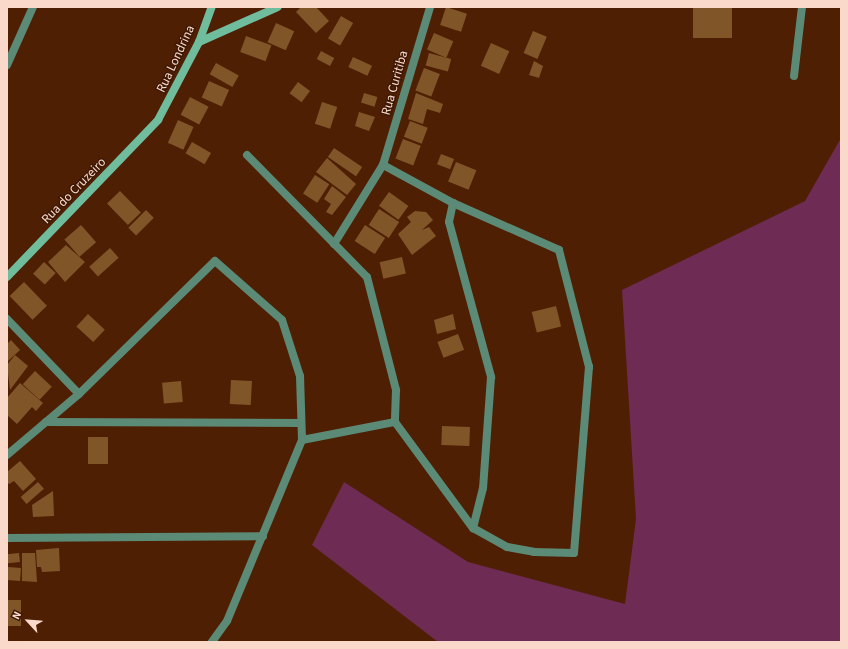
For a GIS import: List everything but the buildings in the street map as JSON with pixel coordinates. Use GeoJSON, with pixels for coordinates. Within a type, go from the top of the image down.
{"type":"FeatureCollection","features":[{"type":"Feature","properties":{"kind":"street"},"geometry":{"type":"LineString","coordinates":[[7,65],[33,7]]}},
{"type":"Feature","properties":{"kind":"street","name":"Rua Londrina"},"geometry":{"type":"LineString","coordinates":[[158,120],[199,42],[212,7]]}},
{"type":"Feature","properties":{"kind":"street"},"geometry":{"type":"LineString","coordinates":[[199,42],[278,7]]}},
{"type":"Feature","properties":{"kind":"street","name":"Rua Curitiba"},"geometry":{"type":"LineString","coordinates":[[334,244],[383,165],[430,7]]}},
{"type":"Feature","properties":{"kind":"street"},"geometry":{"type":"LineString","coordinates":[[794,76],[802,7]]}},
{"type":"Feature","properties":{"kind":"street","name":"Rua do Cruzeiro"},"geometry":{"type":"LineString","coordinates":[[7,278],[158,120]]}},
{"type":"Feature","properties":{"kind":"street"},"geometry":{"type":"LineString","coordinates":[[247,155],[367,277],[396,390],[395,422],[473,528],[507,546],[534,552],[574,553],[589,367],[559,250],[453,203],[383,165]]}},
{"type":"Feature","properties":{"kind":"street"},"geometry":{"type":"LineString","coordinates":[[453,203],[449,222],[491,377],[483,488],[473,528]]}},
{"type":"Feature","properties":{"kind":"street"},"geometry":{"type":"LineString","coordinates":[[7,454],[79,394],[214,261],[282,320],[300,376],[302,440],[227,621],[212,642]]}},
{"type":"Feature","properties":{"kind":"street"},"geometry":{"type":"LineString","coordinates":[[7,320],[79,394]]}},
{"type":"Feature","properties":{"kind":"street"},"geometry":{"type":"LineString","coordinates":[[46,422],[301,422]]}},
{"type":"Feature","properties":{"kind":"street"},"geometry":{"type":"LineString","coordinates":[[302,440],[395,422]]}},
{"type":"Feature","properties":{"kind":"street"},"geometry":{"type":"LineString","coordinates":[[7,538],[263,536]]}},
{"type":"Feature","properties":{"kind":"shaded area"},"geometry":{"type":"Polygon","coordinates":[[[841,138],[841,642],[438,642],[312,545],[344,482],[468,562],[625,604],[636,519],[622,290],[805,201],[841,138]]]}}]}
